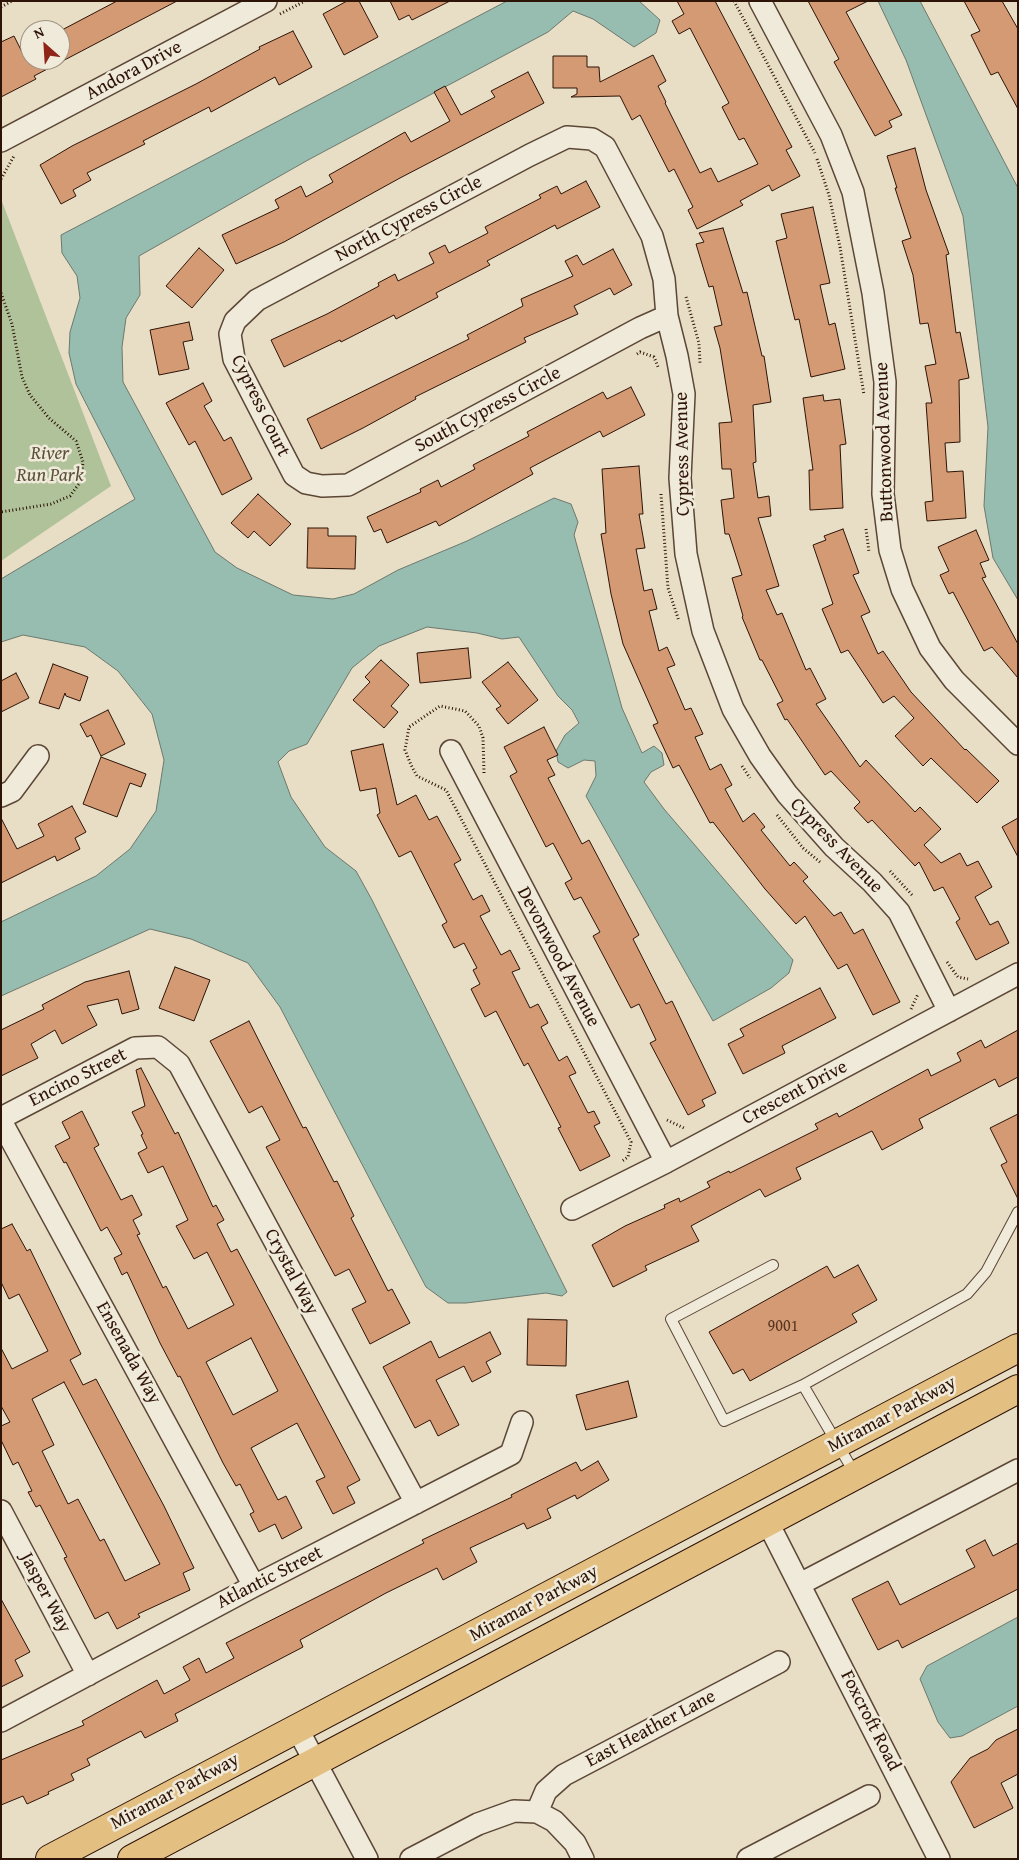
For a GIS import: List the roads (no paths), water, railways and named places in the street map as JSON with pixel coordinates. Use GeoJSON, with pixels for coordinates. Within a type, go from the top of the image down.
{"type":"FeatureCollection","features":[{"type":"Feature","properties":{"kind":"main road","name":"Miramar Parkway"},"geometry":{"type":"LineString","coordinates":[[50,1859],[1018,1348]]}},
{"type":"Feature","properties":{"kind":"main road","name":"Miramar Parkway"},"geometry":{"type":"LineString","coordinates":[[132,1859],[1018,1389]]}},
{"type":"Feature","properties":{"kind":"street","name":"Andora Drive"},"geometry":{"type":"LineString","coordinates":[[1,141],[266,1]]}},
{"type":"Feature","properties":{"kind":"street","name":"Buttonwood Avenue"},"geometry":{"type":"LineString","coordinates":[[760,1],[831,135],[853,192],[873,293],[885,382],[883,494],[890,550],[902,589],[930,648],[954,680],[1018,744]]}},
{"type":"Feature","properties":{"kind":"street","name":"North Cypress Circle"},"geometry":{"type":"LineString","coordinates":[[235,321],[258,300],[530,155],[567,137],[592,139]]}},
{"type":"Feature","properties":{"kind":"street","name":"Cypress Avenue"},"geometry":{"type":"LineString","coordinates":[[592,139],[605,147],[652,236],[664,279],[667,316],[678,356],[684,394],[680,478],[686,554],[703,631],[733,709],[760,756],[786,794],[834,848],[872,882],[899,912],[949,1011]]}},
{"type":"Feature","properties":{"kind":"street","name":"South Cypress Circle"},"geometry":{"type":"LineString","coordinates":[[306,483],[322,486],[348,485],[640,328],[667,316]]}},
{"type":"Feature","properties":{"kind":"street","name":"Cypress Court"},"geometry":{"type":"LineString","coordinates":[[235,321],[230,334],[234,360],[294,476],[306,483]]}},
{"type":"Feature","properties":{"kind":"street","name":"Devonwood Avenue"},"geometry":{"type":"LineString","coordinates":[[450,751],[666,1162]]}},
{"type":"Feature","properties":{"kind":"street"},"geometry":{"type":"LineString","coordinates":[[1,796],[12,791],[38,756]]}},
{"type":"Feature","properties":{"kind":"street","name":"Crescent Drive"},"geometry":{"type":"LineString","coordinates":[[572,1210],[666,1162],[1018,974]]}},
{"type":"Feature","properties":{"kind":"street","name":"Encino Street"},"geometry":{"type":"LineString","coordinates":[[1,1119],[135,1048],[158,1047]]}},
{"type":"Feature","properties":{"kind":"street","name":"Crystal Way"},"geometry":{"type":"LineString","coordinates":[[158,1047],[179,1064],[416,1503]]}},
{"type":"Feature","properties":{"kind":"street","name":"Ensenada Way"},"geometry":{"type":"LineString","coordinates":[[1,1119],[254,1586]]}},
{"type":"Feature","properties":{"kind":"street","name":"Atlantic Street"},"geometry":{"type":"LineString","coordinates":[[1,1721],[254,1586],[511,1454],[522,1422]]}},
{"type":"Feature","properties":{"kind":"street"},"geometry":{"type":"LineString","coordinates":[[800,1584],[1018,1470]]}},
{"type":"Feature","properties":{"kind":"street","name":"Jasper Way"},"geometry":{"type":"LineString","coordinates":[[1,1511],[88,1675]]}},
{"type":"Feature","properties":{"kind":"street","name":"Foxcroft Road"},"geometry":{"type":"LineString","coordinates":[[768,1523],[939,1859]]}},
{"type":"Feature","properties":{"kind":"street","name":"East Heather Lane"},"geometry":{"type":"LineString","coordinates":[[537,1812],[546,1790],[564,1775],[779,1662]]}},
{"type":"Feature","properties":{"kind":"street"},"geometry":{"type":"LineString","coordinates":[[297,1728],[367,1859]]}},
{"type":"Feature","properties":{"kind":"street"},"geometry":{"type":"LineString","coordinates":[[748,1859],[869,1796]]}},
{"type":"Feature","properties":{"kind":"street"},"geometry":{"type":"LineString","coordinates":[[411,1859],[487,1820],[514,1811],[537,1812],[554,1821],[575,1843],[583,1859]]}},
{"type":"Feature","properties":{"kind":"lane"},"geometry":{"type":"LineString","coordinates":[[773,1265],[671,1319],[724,1421],[803,1385],[967,1294],[986,1272],[1018,1212]]}},
{"type":"Feature","properties":{"kind":"lane"},"geometry":{"type":"LineString","coordinates":[[803,1385],[839,1443],[855,1474]]}},
{"type":"Feature","properties":{"kind":"water"},"geometry":{"type":"Polygon","coordinates":[[[507,1],[639,1],[660,20],[656,33],[634,47],[593,19],[573,11],[548,32],[308,160],[139,256],[140,295],[126,318],[122,347],[123,382],[215,552],[237,568],[293,595],[333,599],[354,594],[398,570],[467,541],[554,498],[571,504],[578,522],[574,535],[622,708],[642,753],[654,746],[662,753],[664,765],[651,772],[644,782],[664,809],[793,960],[789,973],[771,988],[713,1021],[586,796],[596,776],[595,761],[584,760],[568,768],[558,762],[556,751],[565,735],[579,723],[572,710],[558,696],[519,637],[502,639],[477,633],[427,627],[379,646],[352,668],[307,744],[289,751],[278,762],[291,797],[325,847],[356,871],[372,900],[567,1292],[562,1296],[546,1293],[466,1303],[448,1303],[426,1287],[280,1007],[248,963],[191,939],[150,929],[1,996],[1,922],[96,876],[130,849],[156,811],[164,760],[152,714],[118,671],[85,647],[23,635],[1,642],[1,579],[135,499],[76,384],[69,353],[70,332],[80,298],[77,276],[62,253],[61,235],[507,1]]]}},
{"type":"Feature","properties":{"kind":"water"},"geometry":{"type":"Polygon","coordinates":[[[878,1],[920,1],[1018,188],[1018,600],[993,558],[984,506],[988,427],[963,216],[906,60],[878,1]]]}},
{"type":"Feature","properties":{"kind":"water"},"geometry":{"type":"Polygon","coordinates":[[[1018,1617],[1018,1706],[962,1736],[950,1738],[938,1722],[920,1679],[927,1666],[1018,1617]]]}},
{"type":"Feature","properties":{"kind":"park label","name":"River Run Park"},"geometry":{"type":"Point","coordinates":[50,465]}}]}
